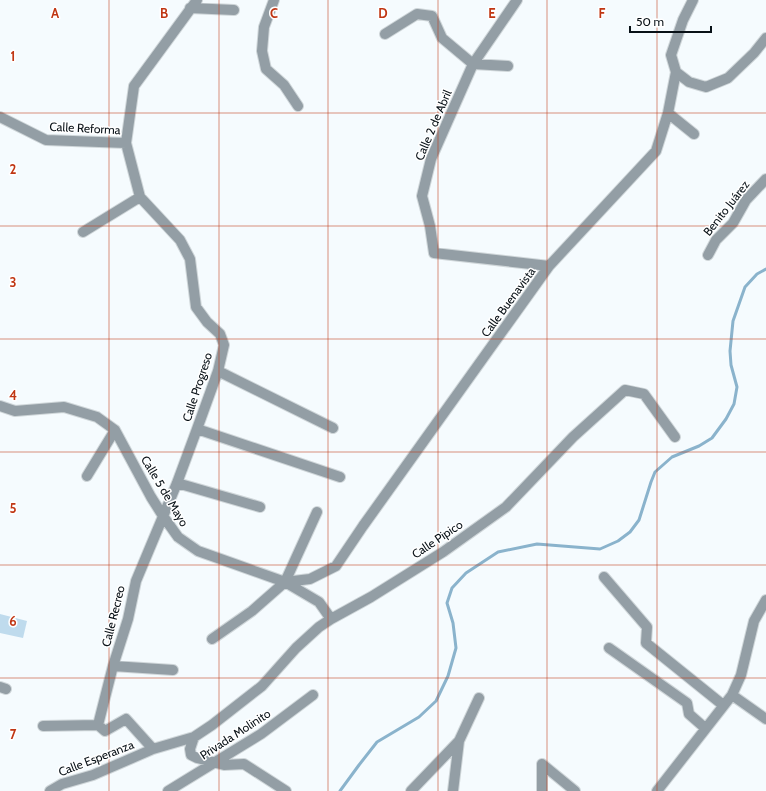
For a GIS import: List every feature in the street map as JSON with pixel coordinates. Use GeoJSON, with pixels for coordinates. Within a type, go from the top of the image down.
{"type":"FeatureCollection","features":[{"type":"Feature","properties":{"kind":"street"},"geometry":{"type":"LineString","coordinates":[[274,0],[264,27],[262,51],[266,69],[284,85],[298,106]]}},
{"type":"Feature","properties":{"kind":"street","name":"Calle 2 de Abril"},"geometry":{"type":"LineString","coordinates":[[517,0],[474,64],[431,159],[422,196],[430,226],[434,253],[549,266]]}},
{"type":"Feature","properties":{"kind":"street","name":"Calle Buenavista"},"geometry":{"type":"LineString","coordinates":[[285,582],[310,579],[336,566],[549,266],[656,151],[668,113],[676,72],[671,54],[691,1]]}},
{"type":"Feature","properties":{"kind":"street"},"geometry":{"type":"LineString","coordinates":[[194,4],[234,10]]}},
{"type":"Feature","properties":{"kind":"street","name":"Calle Progreso"},"geometry":{"type":"LineString","coordinates":[[163,516],[218,371],[224,345],[220,334],[207,322],[196,307],[190,259],[180,240],[140,197],[126,143],[134,86],[194,4]]}},
{"type":"Feature","properties":{"kind":"street"},"geometry":{"type":"LineString","coordinates":[[385,34],[417,14],[432,16],[442,38],[474,64],[508,66]]}},
{"type":"Feature","properties":{"kind":"street"},"geometry":{"type":"LineString","coordinates":[[676,72],[689,82],[706,87],[728,78],[754,53],[766,38]]}},
{"type":"Feature","properties":{"kind":"street"},"geometry":{"type":"LineString","coordinates":[[668,113],[694,134]]}},
{"type":"Feature","properties":{"kind":"street","name":"Calle Reforma"},"geometry":{"type":"LineString","coordinates":[[0,117],[46,140],[126,143]]}},
{"type":"Feature","properties":{"kind":"street","name":"Benito Juárez"},"geometry":{"type":"LineString","coordinates":[[708,255],[716,240],[733,222],[746,200],[766,179]]}},
{"type":"Feature","properties":{"kind":"street"},"geometry":{"type":"LineString","coordinates":[[83,232],[140,197]]}},
{"type":"Feature","properties":{"kind":"street"},"geometry":{"type":"LineString","coordinates":[[218,371],[333,428]]}},
{"type":"Feature","properties":{"kind":"street","name":"Calle Pipico"},"geometry":{"type":"LineString","coordinates":[[194,737],[231,711],[262,686],[296,648],[319,627],[371,597],[443,552],[506,507],[573,437],[625,390],[644,394],[675,437]]}},
{"type":"Feature","properties":{"kind":"street","name":"Calle 5 de Mayo"},"geometry":{"type":"LineString","coordinates":[[0,406],[15,411],[64,407],[97,417],[115,430],[163,516],[178,537],[198,551],[285,582],[320,602],[331,619]]}},
{"type":"Feature","properties":{"kind":"street"},"geometry":{"type":"LineString","coordinates":[[197,429],[340,477]]}},
{"type":"Feature","properties":{"kind":"street"},"geometry":{"type":"LineString","coordinates":[[87,476],[115,430]]}},
{"type":"Feature","properties":{"kind":"street"},"geometry":{"type":"LineString","coordinates":[[176,483],[260,507]]}},
{"type":"Feature","properties":{"kind":"street"},"geometry":{"type":"LineString","coordinates":[[212,639],[252,611],[285,582],[317,512]]}},
{"type":"Feature","properties":{"kind":"street","name":"Calle Recreo"},"geometry":{"type":"LineString","coordinates":[[98,725],[113,666],[128,620],[136,581],[163,516]]}},
{"type":"Feature","properties":{"kind":"street"},"geometry":{"type":"LineString","coordinates":[[604,577],[647,627],[646,643],[723,705]]}},
{"type":"Feature","properties":{"kind":"street"},"geometry":{"type":"LineString","coordinates":[[657,791],[732,694],[741,675],[754,621],[766,600]]}},
{"type":"Feature","properties":{"kind":"street"},"geometry":{"type":"LineString","coordinates":[[610,648],[687,702],[689,714],[705,728]]}},
{"type":"Feature","properties":{"kind":"street"},"geometry":{"type":"LineString","coordinates":[[113,666],[173,670]]}},
{"type":"Feature","properties":{"kind":"street"},"geometry":{"type":"LineString","coordinates":[[732,694],[766,719]]}},
{"type":"Feature","properties":{"kind":"street","name":"Privada Molinito"},"geometry":{"type":"LineString","coordinates":[[168,791],[260,734],[313,695]]}},
{"type":"Feature","properties":{"kind":"street"},"geometry":{"type":"LineString","coordinates":[[453,791],[460,741],[479,698]]}},
{"type":"Feature","properties":{"kind":"street","name":"Calle Esperanza"},"geometry":{"type":"LineString","coordinates":[[43,726],[98,725],[105,731],[126,720],[153,749]]}},
{"type":"Feature","properties":{"kind":"street"},"geometry":{"type":"LineString","coordinates":[[194,737],[190,748],[191,755],[196,758],[224,765],[244,764],[286,791]]}},
{"type":"Feature","properties":{"kind":"street","name":"Calle Esperanza"},"geometry":{"type":"LineString","coordinates":[[50,791],[62,784],[93,775],[153,749],[194,737]]}},
{"type":"Feature","properties":{"kind":"street"},"geometry":{"type":"LineString","coordinates":[[411,791],[460,741]]}},
{"type":"Feature","properties":{"kind":"street"},"geometry":{"type":"LineString","coordinates":[[542,791],[542,764],[575,791]]}},
{"type":"Feature","properties":{"kind":"shaded area"},"geometry":{"type":"Polygon","coordinates":[[[0,614],[27,621],[23,638],[0,633],[0,614]]]}},
{"type":"Feature","properties":{"kind":"waterway"},"geometry":{"type":"LineString","coordinates":[[340,791],[377,742],[419,717],[436,701],[448,676],[456,648],[453,623],[447,603],[452,588],[466,573],[498,552],[537,544],[600,549],[618,541],[630,532],[639,520],[655,472],[672,457],[699,446],[712,438],[726,419],[734,404],[737,387],[731,365],[730,351],[733,321],[745,287],[757,274],[766,269]]}}]}
